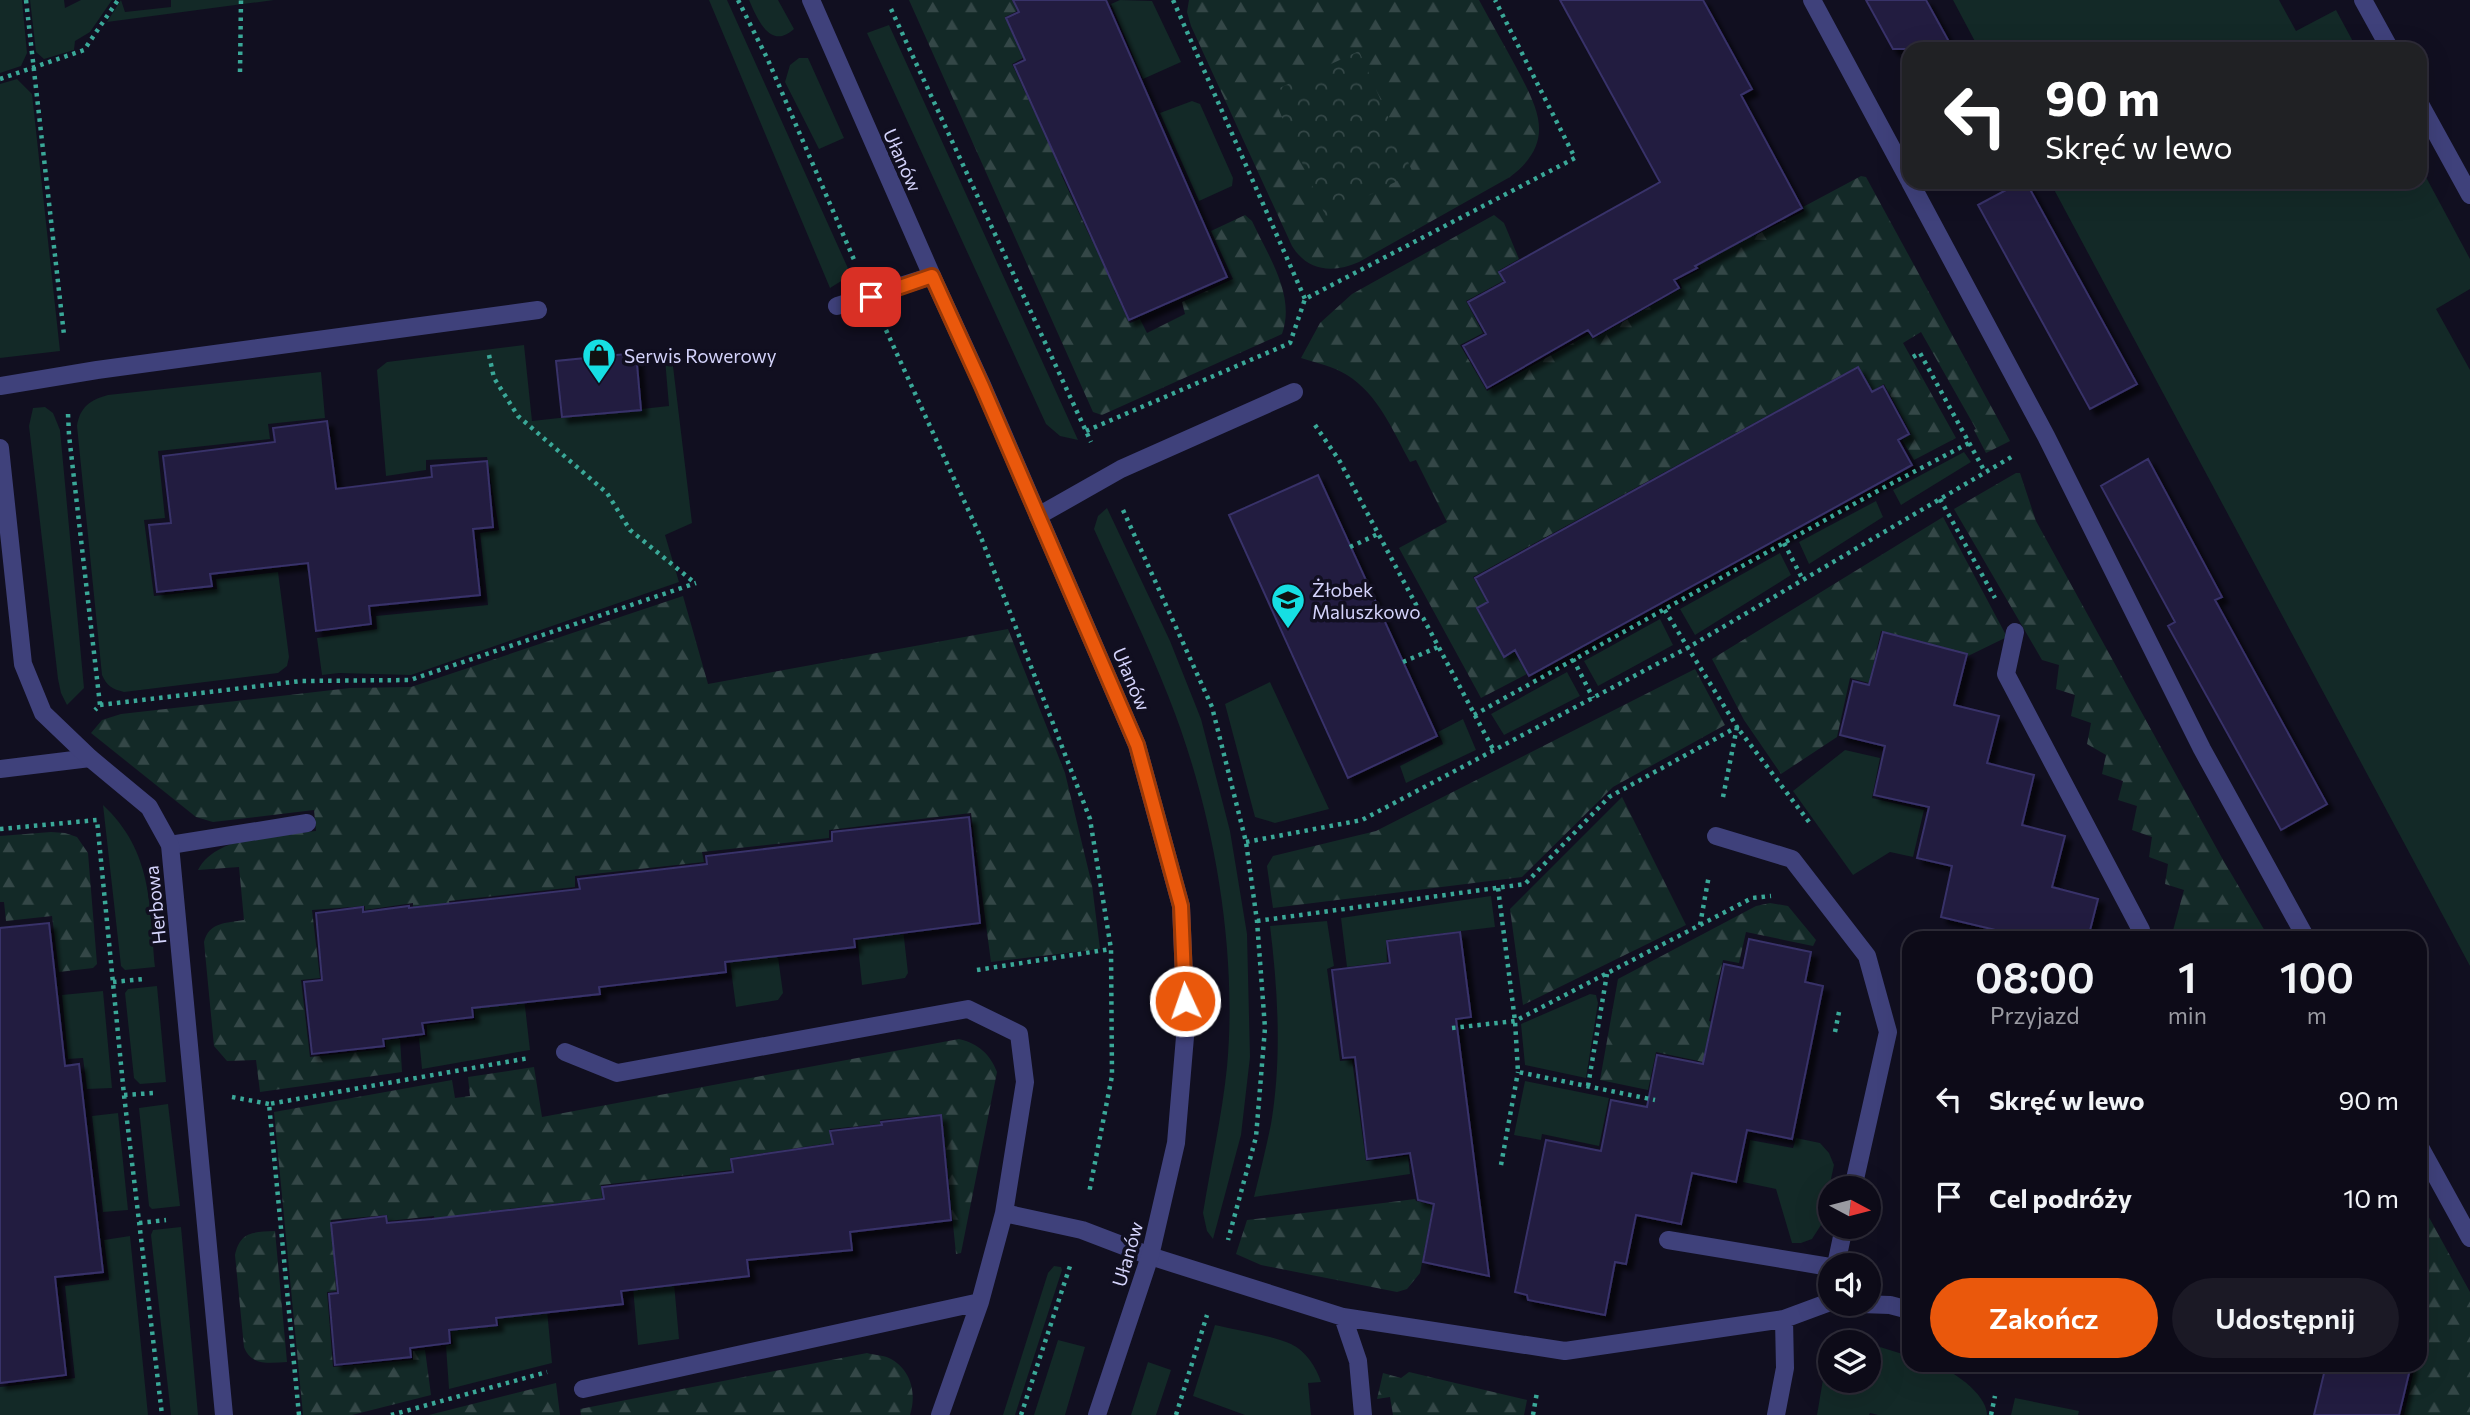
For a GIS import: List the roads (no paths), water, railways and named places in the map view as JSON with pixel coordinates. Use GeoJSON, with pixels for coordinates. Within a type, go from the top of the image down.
{"type":"FeatureCollection","features":[{"type":"Feature","properties":{"kind":"street","name":"Ułanów"},"geometry":{"type":"LineString","coordinates":[[811,0],[1137,745],[1181,906],[1186,1025],[1177,1143],[1150,1256],[1097,1415]]}},
{"type":"Feature","properties":{"kind":"street"},"geometry":{"type":"LineString","coordinates":[[1812,0],[1902,166]]}},
{"type":"Feature","properties":{"kind":"street"},"geometry":{"type":"LineString","coordinates":[[2363,0],[2386,42]]}},
{"type":"Feature","properties":{"kind":"street"},"geometry":{"type":"LineString","coordinates":[[2427,117],[2470,195]]}},
{"type":"Feature","properties":{"kind":"street"},"geometry":{"type":"LineString","coordinates":[[1914,189],[2046,436],[2202,749],[2302,931]]}},
{"type":"Feature","properties":{"kind":"street"},"geometry":{"type":"LineString","coordinates":[[837,306],[932,276]]}},
{"type":"Feature","properties":{"kind":"street"},"geometry":{"type":"LineString","coordinates":[[0,386],[538,310]]}},
{"type":"Feature","properties":{"kind":"street"},"geometry":{"type":"LineString","coordinates":[[1038,516],[1121,469],[1294,392]]}},
{"type":"Feature","properties":{"kind":"street","name":"Herbowa"},"geometry":{"type":"LineString","coordinates":[[0,448],[23,664],[43,713],[90,758],[149,807],[170,845],[224,1415]]}},
{"type":"Feature","properties":{"kind":"street"},"geometry":{"type":"LineString","coordinates":[[2015,632],[2006,674],[2141,931]]}},
{"type":"Feature","properties":{"kind":"street"},"geometry":{"type":"LineString","coordinates":[[0,769],[90,758]]}},
{"type":"Feature","properties":{"kind":"street"},"geometry":{"type":"LineString","coordinates":[[170,845],[307,823]]}},
{"type":"Feature","properties":{"kind":"street"},"geometry":{"type":"LineString","coordinates":[[1716,836],[1792,859],[1867,956],[1888,1032],[1856,1176]]}},
{"type":"Feature","properties":{"kind":"street"},"geometry":{"type":"LineString","coordinates":[[565,1052],[617,1073],[968,1009],[1019,1034],[1025,1082],[1004,1213],[980,1302],[940,1415]]}},
{"type":"Feature","properties":{"kind":"street"},"geometry":{"type":"LineString","coordinates":[[2427,1160],[2470,1238]]}},
{"type":"Feature","properties":{"kind":"street"},"geometry":{"type":"LineString","coordinates":[[1004,1213],[1082,1230],[1150,1256],[1343,1317],[1564,1351],[1784,1319],[1818,1306]]}},
{"type":"Feature","properties":{"kind":"street"},"geometry":{"type":"LineString","coordinates":[[1668,1240],[1818,1264]]}},
{"type":"Feature","properties":{"kind":"street"},"geometry":{"type":"LineString","coordinates":[[583,1390],[980,1302]]}},
{"type":"Feature","properties":{"kind":"street"},"geometry":{"type":"LineString","coordinates":[[1881,1305],[1902,1308]]}},
{"type":"Feature","properties":{"kind":"street"},"geometry":{"type":"LineString","coordinates":[[1343,1317],[1359,1361],[1363,1415]]}},
{"type":"Feature","properties":{"kind":"street"},"geometry":{"type":"LineString","coordinates":[[1776,1415],[1785,1368],[1784,1319]]}},
{"type":"Feature","properties":{"kind":"place","name":"Serwis Rowerowy"},"geometry":{"type":"Point","coordinates":[599,385]}},
{"type":"Feature","properties":{"kind":"place","name":"Żłobek Maluszkowo"},"geometry":{"type":"Point","coordinates":[1288,630]}}]}
